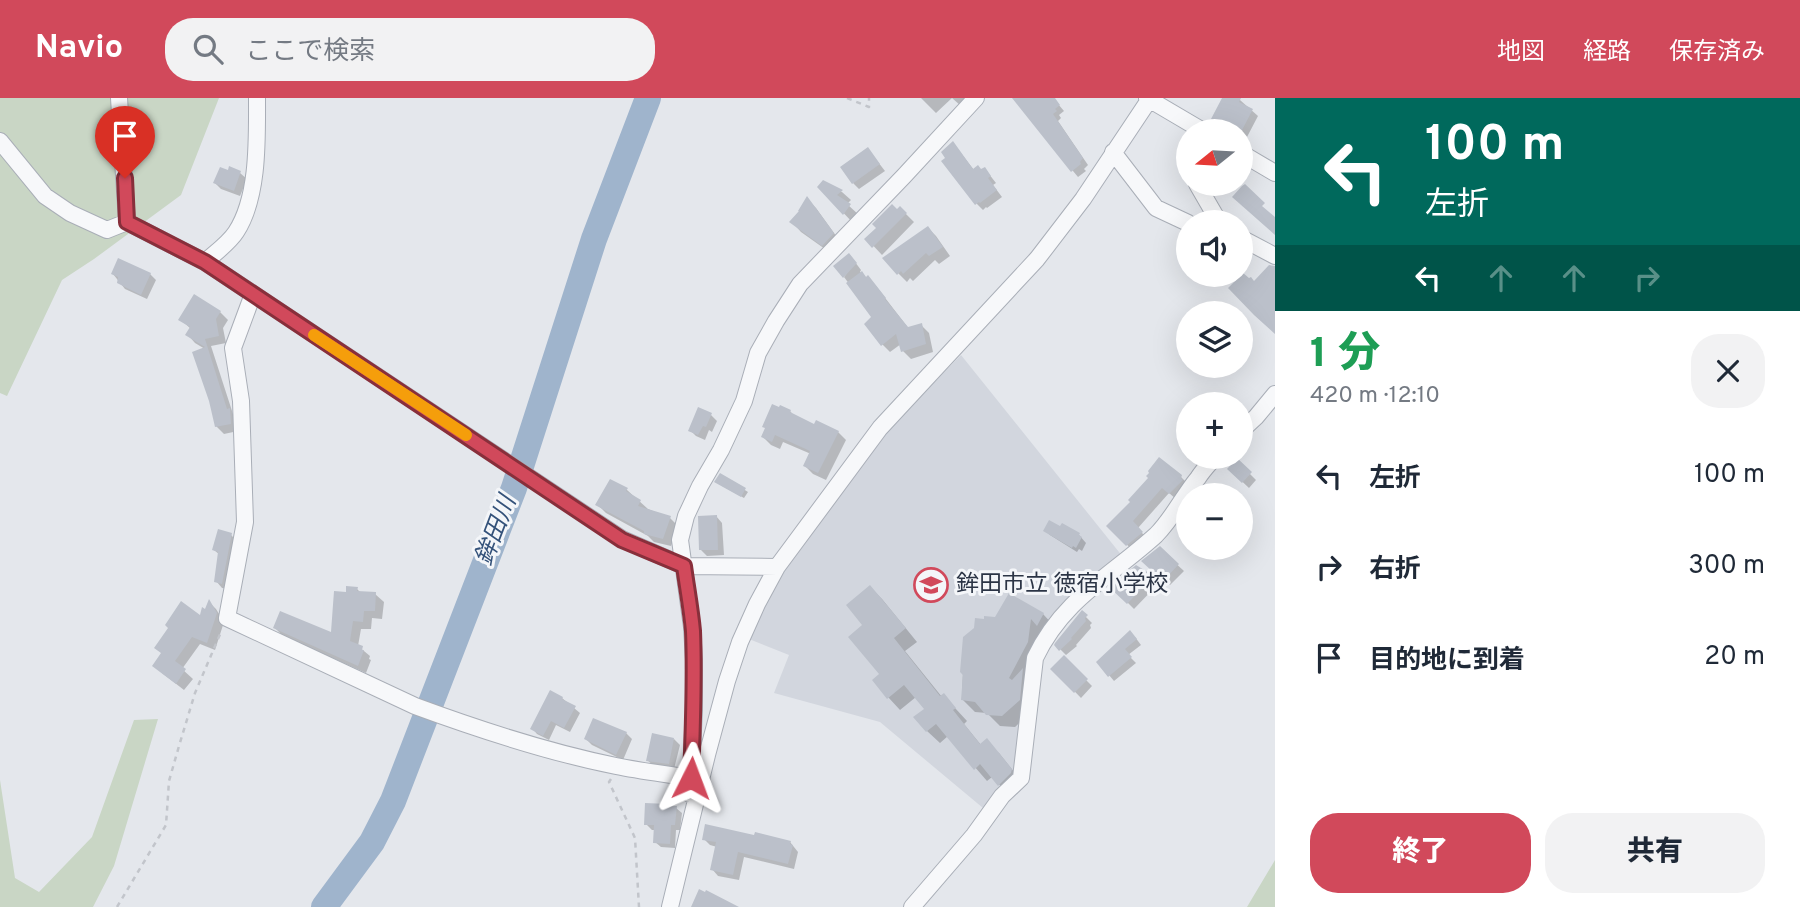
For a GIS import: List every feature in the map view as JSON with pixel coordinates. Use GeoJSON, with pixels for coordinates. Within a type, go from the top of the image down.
{"type":"FeatureCollection","features":[{"type":"Feature","properties":{"kind":"street"},"geometry":{"type":"LineString","coordinates":[[119,98],[127,222]]}},
{"type":"Feature","properties":{"kind":"street"},"geometry":{"type":"LineString","coordinates":[[205,262],[236,232],[251,199],[257,143],[257,98]]}},
{"type":"Feature","properties":{"kind":"street"},"geometry":{"type":"LineString","coordinates":[[689,828],[694,660],[680,540],[686,516],[744,401],[758,353],[775,321],[800,284],[976,98]]}},
{"type":"Feature","properties":{"kind":"street"},"geometry":{"type":"LineString","coordinates":[[670,907],[710,743],[740,642],[777,567],[880,428],[1037,259],[1083,199],[1148,99],[1177,119]]}},
{"type":"Feature","properties":{"kind":"street"},"geometry":{"type":"LineString","coordinates":[[0,141],[46,196],[69,213],[107,230],[127,222],[205,262],[622,540],[684,566],[777,567]]}},
{"type":"Feature","properties":{"kind":"street"},"geometry":{"type":"LineString","coordinates":[[1114,152],[1156,208],[1176,217]]}},
{"type":"Feature","properties":{"kind":"street"},"geometry":{"type":"LineString","coordinates":[[1253,160],[1275,173]]}},
{"type":"Feature","properties":{"kind":"street"},"geometry":{"type":"LineString","coordinates":[[1253,245],[1275,257]]}},
{"type":"Feature","properties":{"kind":"street"},"geometry":{"type":"LineString","coordinates":[[253,294],[233,348],[241,401],[245,522],[226,618],[415,706],[506,738],[616,766],[691,778]]}},
{"type":"Feature","properties":{"kind":"street"},"geometry":{"type":"LineString","coordinates":[[1253,420],[1275,394]]}},
{"type":"Feature","properties":{"kind":"street"},"geometry":{"type":"LineString","coordinates":[[912,907],[974,835],[1002,796],[1021,778],[1035,658],[1043,642],[1079,598],[1157,534],[1205,469]]}},
{"type":"Feature","properties":{"kind":"path"},"geometry":{"type":"LineString","coordinates":[[847,98],[869,107],[870,98]]}},
{"type":"Feature","properties":{"kind":"path"},"geometry":{"type":"LineString","coordinates":[[117,907],[166,825],[169,781],[179,746],[195,693],[226,618]]}},
{"type":"Feature","properties":{"kind":"path"},"geometry":{"type":"LineString","coordinates":[[616,766],[609,782],[635,838],[639,907]]}},
{"type":"Feature","properties":{"kind":"shaded area","name":"鉾田市立 徳宿小学校"},"geometry":{"type":"Polygon","coordinates":[[[961,355],[1123,557],[1038,643],[1018,775],[983,808],[880,722],[774,693],[789,655],[749,639],[779,574],[885,433],[961,355]]]}},
{"type":"Feature","properties":{"kind":"green space"},"geometry":{"type":"Polygon","coordinates":[[[0,98],[219,98],[181,195],[62,280],[7,396],[0,393],[0,98]]]}},
{"type":"Feature","properties":{"kind":"green space"},"geometry":{"type":"Polygon","coordinates":[[[158,719],[114,866],[93,907],[0,907],[0,780],[15,878],[39,892],[92,837],[134,720],[158,719]]]}},
{"type":"Feature","properties":{"kind":"green space"},"geometry":{"type":"Polygon","coordinates":[[[1275,860],[1275,907],[1247,907],[1275,860]]]}},
{"type":"Feature","properties":{"kind":"building"},"geometry":{"type":"Polygon","coordinates":[[[1012,98],[1055,98],[1060,105],[1053,114],[1083,158],[1081,164],[1071,172],[1012,98]]]}},
{"type":"Feature","properties":{"kind":"building"},"geometry":{"type":"Polygon","coordinates":[[[1222,98],[1241,98],[1239,102],[1253,109],[1248,119],[1211,119],[1222,98]]]}},
{"type":"Feature","properties":{"kind":"building"},"geometry":{"type":"Polygon","coordinates":[[[953,141],[973,169],[978,165],[981,169],[985,167],[991,176],[988,178],[997,190],[975,205],[941,161],[945,158],[941,152],[953,141]]]}},
{"type":"Feature","properties":{"kind":"building"},"geometry":{"type":"Polygon","coordinates":[[[868,147],[880,164],[852,184],[840,167],[868,147]]]}},
{"type":"Feature","properties":{"kind":"building"},"geometry":{"type":"Polygon","coordinates":[[[229,166],[241,171],[234,191],[213,183],[220,167],[228,170],[229,166]]]}},
{"type":"Feature","properties":{"kind":"building"},"geometry":{"type":"Polygon","coordinates":[[[823,180],[843,190],[837,195],[851,204],[843,215],[817,187],[823,180]]]}},
{"type":"Feature","properties":{"kind":"building"},"geometry":{"type":"Polygon","coordinates":[[[1253,192],[1265,203],[1262,206],[1275,217],[1275,235],[1253,216],[1253,210],[1247,210],[1232,197],[1253,196],[1253,192]]]}},
{"type":"Feature","properties":{"kind":"building"},"geometry":{"type":"Polygon","coordinates":[[[807,196],[834,233],[822,246],[789,222],[807,196]]]}},
{"type":"Feature","properties":{"kind":"building"},"geometry":{"type":"Polygon","coordinates":[[[892,204],[897,209],[900,206],[907,213],[872,248],[864,239],[876,228],[872,224],[892,204]]]}},
{"type":"Feature","properties":{"kind":"building"},"geometry":{"type":"Polygon","coordinates":[[[928,226],[943,247],[929,256],[926,253],[903,274],[901,271],[897,275],[882,258],[928,226]]]}},
{"type":"Feature","properties":{"kind":"building"},"geometry":{"type":"Polygon","coordinates":[[[849,253],[857,263],[843,278],[833,266],[849,253]]]}},
{"type":"Feature","properties":{"kind":"building"},"geometry":{"type":"Polygon","coordinates":[[[118,258],[151,273],[141,295],[117,283],[118,277],[111,274],[118,258]]]}},
{"type":"Feature","properties":{"kind":"building"},"geometry":{"type":"Polygon","coordinates":[[[1269,265],[1275,266],[1275,334],[1253,314],[1253,301],[1241,301],[1228,288],[1253,287],[1254,281],[1269,265]]]}},
{"type":"Feature","properties":{"kind":"building"},"geometry":{"type":"Polygon","coordinates":[[[862,271],[908,327],[922,323],[926,344],[901,352],[896,334],[881,346],[864,324],[871,317],[846,283],[862,271]]]}},
{"type":"Feature","properties":{"kind":"building"},"geometry":{"type":"Polygon","coordinates":[[[194,294],[221,311],[216,319],[219,336],[205,339],[227,409],[230,408],[231,424],[215,427],[192,352],[205,347],[185,335],[190,327],[178,320],[194,294]]]}},
{"type":"Feature","properties":{"kind":"building"},"geometry":{"type":"Polygon","coordinates":[[[772,404],[791,410],[790,412],[814,424],[816,420],[839,431],[818,473],[803,466],[810,451],[775,435],[772,442],[761,437],[765,428],[762,427],[772,404]]]}},
{"type":"Feature","properties":{"kind":"building"},"geometry":{"type":"Polygon","coordinates":[[[698,407],[712,413],[706,427],[703,426],[698,435],[688,431],[698,407]]]}},
{"type":"Feature","properties":{"kind":"building"},"geometry":{"type":"Polygon","coordinates":[[[1159,457],[1182,475],[1183,480],[1176,483],[1176,487],[1169,494],[1162,488],[1133,521],[1143,532],[1126,546],[1106,526],[1130,502],[1128,500],[1148,478],[1148,471],[1159,457]]]}},
{"type":"Feature","properties":{"kind":"building"},"geometry":{"type":"Polygon","coordinates":[[[1227,469],[1249,469],[1252,472],[1242,483],[1227,469]]]}},
{"type":"Feature","properties":{"kind":"building"},"geometry":{"type":"Polygon","coordinates":[[[720,473],[746,488],[741,497],[714,482],[720,473]]]}},
{"type":"Feature","properties":{"kind":"building"},"geometry":{"type":"Polygon","coordinates":[[[610,479],[628,488],[626,491],[641,500],[638,506],[671,516],[663,539],[644,534],[644,531],[595,505],[610,479]]]}},
{"type":"Feature","properties":{"kind":"building"},"geometry":{"type":"Polygon","coordinates":[[[717,515],[718,550],[699,550],[698,516],[717,515]]]}},
{"type":"Feature","properties":{"kind":"building"},"geometry":{"type":"Polygon","coordinates":[[[1049,520],[1060,526],[1062,523],[1080,533],[1082,537],[1076,548],[1043,531],[1049,520]]]}},
{"type":"Feature","properties":{"kind":"building"},"geometry":{"type":"Polygon","coordinates":[[[218,529],[232,533],[222,584],[214,582],[218,552],[212,550],[218,529]]]}},
{"type":"Feature","properties":{"kind":"building"},"geometry":{"type":"Polygon","coordinates":[[[1160,546],[1179,564],[1163,581],[1141,561],[1160,546]]]}},
{"type":"Feature","properties":{"kind":"building"},"geometry":{"type":"Polygon","coordinates":[[[1136,565],[1154,576],[1127,604],[1109,587],[1136,565]]]}},
{"type":"Feature","properties":{"kind":"building"},"geometry":{"type":"Polygon","coordinates":[[[870,585],[906,628],[894,638],[940,696],[944,693],[956,708],[953,710],[980,744],[987,738],[1012,769],[998,786],[980,764],[974,770],[936,724],[926,732],[913,717],[924,709],[904,685],[887,699],[872,680],[879,674],[848,637],[862,625],[846,605],[870,585]]]}},
{"type":"Feature","properties":{"kind":"building"},"geometry":{"type":"Polygon","coordinates":[[[346,586],[358,587],[357,591],[376,592],[375,611],[364,611],[363,622],[353,621],[350,641],[363,646],[364,650],[358,666],[273,628],[280,611],[331,632],[334,591],[346,592],[346,586]]]}},
{"type":"Feature","properties":{"kind":"building"},"geometry":{"type":"Polygon","coordinates":[[[1009,593],[1044,613],[1037,626],[1031,619],[1028,642],[1009,678],[1012,680],[1023,668],[1020,700],[1002,716],[986,715],[975,702],[961,700],[963,637],[974,628],[975,618],[995,617],[1009,593]]]}},
{"type":"Feature","properties":{"kind":"building"},"geometry":{"type":"Polygon","coordinates":[[[209,599],[217,613],[207,643],[192,637],[175,661],[186,669],[176,684],[152,666],[161,653],[154,648],[168,628],[165,625],[181,601],[200,615],[202,607],[205,609],[209,599]]]}},
{"type":"Feature","properties":{"kind":"building"},"geometry":{"type":"Polygon","coordinates":[[[1082,610],[1088,615],[1086,621],[1059,651],[1055,643],[1082,610]]]}},
{"type":"Feature","properties":{"kind":"building"},"geometry":{"type":"Polygon","coordinates":[[[1130,630],[1137,639],[1125,649],[1132,657],[1108,677],[1096,662],[1130,630]]]}},
{"type":"Feature","properties":{"kind":"building"},"geometry":{"type":"Polygon","coordinates":[[[1064,655],[1088,679],[1074,693],[1050,669],[1064,655]]]}},
{"type":"Feature","properties":{"kind":"building"},"geometry":{"type":"Polygon","coordinates":[[[550,690],[576,706],[564,728],[551,721],[543,736],[530,729],[550,690]]]}},
{"type":"Feature","properties":{"kind":"building"},"geometry":{"type":"Polygon","coordinates":[[[593,718],[627,732],[616,755],[584,739],[593,718]]]}},
{"type":"Feature","properties":{"kind":"building"},"geometry":{"type":"Polygon","coordinates":[[[652,733],[674,738],[669,764],[646,761],[652,733]]]}},
{"type":"Feature","properties":{"kind":"building"},"geometry":{"type":"Polygon","coordinates":[[[645,803],[677,806],[675,825],[671,825],[670,844],[653,843],[654,825],[644,825],[645,803]]]}},
{"type":"Feature","properties":{"kind":"building"},"geometry":{"type":"Polygon","coordinates":[[[705,824],[791,841],[790,844],[793,845],[788,864],[738,852],[733,875],[710,870],[716,842],[702,840],[705,824]]]}},
{"type":"Feature","properties":{"kind":"building"},"geometry":{"type":"Polygon","coordinates":[[[699,889],[705,892],[706,890],[739,907],[691,907],[699,889]]]}},
{"type":"Feature","properties":{"kind":"waterway","name":"鉾田川"},"geometry":{"type":"LineString","coordinates":[[324,907],[372,842],[393,801],[514,488],[594,239],[648,98]]}},
{"type":"Feature","properties":{"kind":"slow traffic"},"geometry":{"type":"LineString","coordinates":[[314,335],[466,435]]}},
{"type":"Feature","properties":{"kind":"place","name":"鉾田市立 徳宿小学校"},"geometry":{"type":"Point","coordinates":[931,585]}},
{"type":"Feature","properties":{"kind":"route"},"geometry":{"type":"LineString","coordinates":[[125,178],[127,222],[205,262],[622,540],[684,566],[694,660],[691,778]]}}]}
